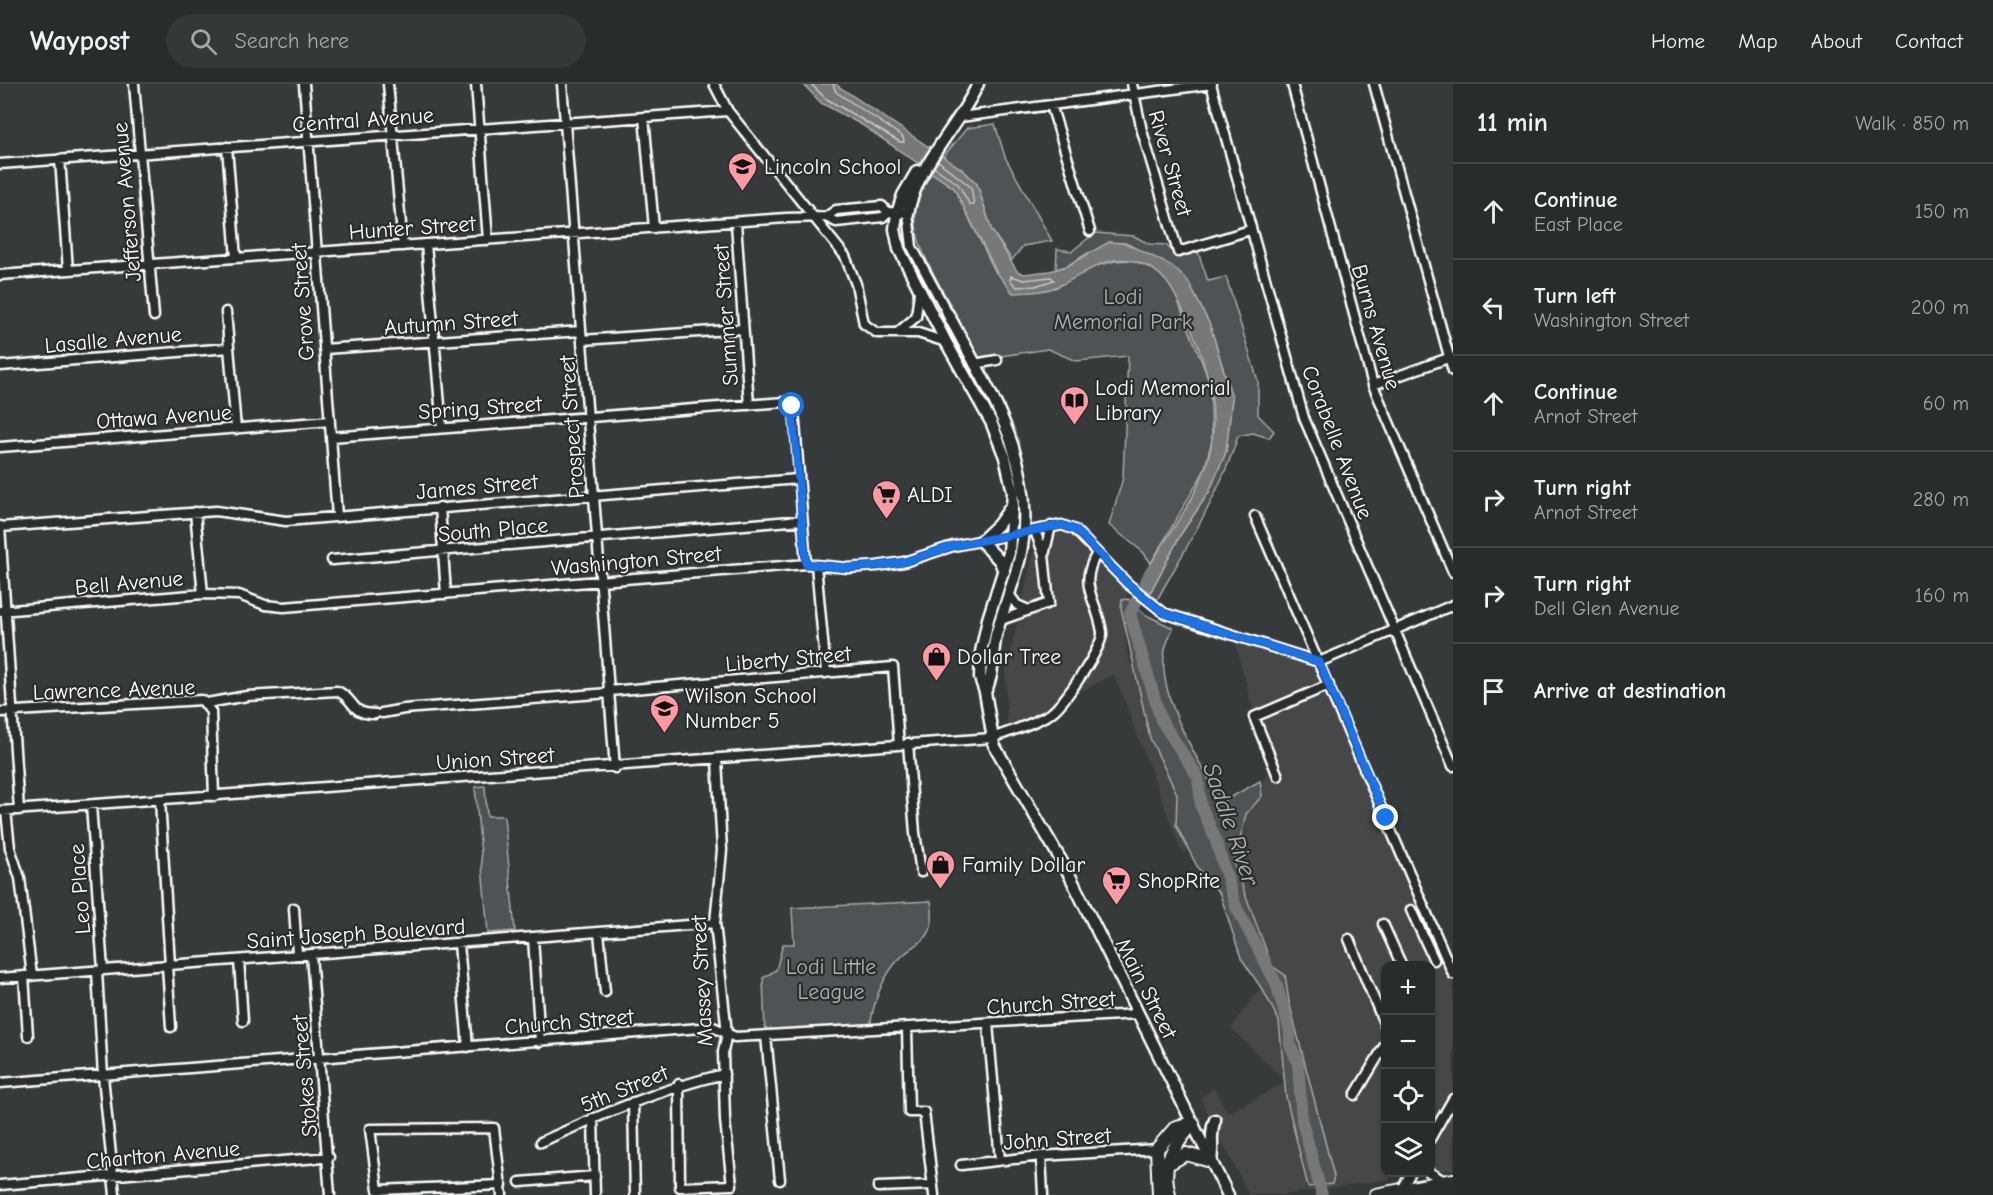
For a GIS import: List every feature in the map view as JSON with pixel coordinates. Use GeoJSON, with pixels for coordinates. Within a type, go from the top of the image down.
{"type":"FeatureCollection","features":[{"type":"Feature","properties":{"kind":"highway"},"geometry":{"type":"LineString","coordinates":[[1159,1195],[1157,1149],[1176,1127],[1193,1123]]}},
{"type":"Feature","properties":{"kind":"highway"},"geometry":{"type":"LineString","coordinates":[[1169,1195],[1166,1165],[1172,1150],[1193,1123]]}},
{"type":"Feature","properties":{"kind":"highway"},"geometry":{"type":"LineString","coordinates":[[1166,1165],[1186,1154],[1211,1161]]}},
{"type":"Feature","properties":{"kind":"highway"},"geometry":{"type":"LineString","coordinates":[[1376,1195],[1450,1184]]}},
{"type":"Feature","properties":{"kind":"highway"},"geometry":{"type":"LineString","coordinates":[[1426,1195],[1450,1184]]}},
{"type":"Feature","properties":{"kind":"main road"},"geometry":{"type":"LineString","coordinates":[[978,84],[960,117],[920,170],[898,212],[896,240],[919,292],[999,439],[1010,472],[1017,535]]}},
{"type":"Feature","properties":{"kind":"main road"},"geometry":{"type":"LineString","coordinates":[[948,314],[1002,415],[1017,453],[1024,498],[1009,594],[992,653],[992,680],[985,692]]}},
{"type":"Feature","properties":{"kind":"main road"},"geometry":{"type":"LineString","coordinates":[[1004,572],[997,558],[981,541],[998,525],[1013,504]]}},
{"type":"Feature","properties":{"kind":"main road","name":"Main Street"},"geometry":{"type":"LineString","coordinates":[[1017,535],[988,619],[981,652],[980,678],[985,692],[992,738],[1008,771],[1069,874],[1228,1195]]}},
{"type":"Feature","properties":{"kind":"main road"},"geometry":{"type":"LineString","coordinates":[[1211,1161],[1213,1146],[1211,1132],[1215,1120]]}},
{"type":"Feature","properties":{"kind":"street","name":"Jefferson Avenue"},"geometry":{"type":"LineString","coordinates":[[134,84],[154,316]]}},
{"type":"Feature","properties":{"kind":"street","name":"Grove Street"},"geometry":{"type":"LineString","coordinates":[[304,84],[337,516]]}},
{"type":"Feature","properties":{"kind":"street"},"geometry":{"type":"LineString","coordinates":[[388,84],[403,246]]}},
{"type":"Feature","properties":{"kind":"street"},"geometry":{"type":"LineString","coordinates":[[477,84],[488,240]]}},
{"type":"Feature","properties":{"kind":"street","name":"Prospect Street"},"geometry":{"type":"LineString","coordinates":[[562,84],[615,768]]}},
{"type":"Feature","properties":{"kind":"street"},"geometry":{"type":"LineString","coordinates":[[714,84],[728,111],[836,243],[852,271],[864,324],[876,333],[930,335],[946,342]]}},
{"type":"Feature","properties":{"kind":"street","name":"River Street"},"geometry":{"type":"LineString","coordinates":[[1132,84],[1178,252],[1250,230]]}},
{"type":"Feature","properties":{"kind":"street"},"geometry":{"type":"LineString","coordinates":[[960,117],[1211,84]]}},
{"type":"Feature","properties":{"kind":"street","name":"Corabelle Avenue"},"geometry":{"type":"LineString","coordinates":[[1211,84],[1304,418],[1453,766]]}},
{"type":"Feature","properties":{"kind":"street","name":"Burns Avenue"},"geometry":{"type":"LineString","coordinates":[[1292,84],[1372,385],[1453,572]]}},
{"type":"Feature","properties":{"kind":"street"},"geometry":{"type":"LineString","coordinates":[[1374,84],[1453,370]]}},
{"type":"Feature","properties":{"kind":"street"},"geometry":{"type":"LineString","coordinates":[[1051,105],[1090,231]]}},
{"type":"Feature","properties":{"kind":"street","name":"Central Avenue"},"geometry":{"type":"LineString","coordinates":[[0,164],[728,111]]}},
{"type":"Feature","properties":{"kind":"street"},"geometry":{"type":"LineString","coordinates":[[644,117],[654,228]]}},
{"type":"Feature","properties":{"kind":"street"},"geometry":{"type":"LineString","coordinates":[[227,147],[236,258]]}},
{"type":"Feature","properties":{"kind":"street"},"geometry":{"type":"LineString","coordinates":[[60,159],[68,270]]}},
{"type":"Feature","properties":{"kind":"street","name":"Hunter Street"},"geometry":{"type":"LineString","coordinates":[[0,275],[826,217],[836,210],[882,206],[898,212]]}},
{"type":"Feature","properties":{"kind":"street"},"geometry":{"type":"LineString","coordinates":[[898,212],[912,247],[948,314]]}},
{"type":"Feature","properties":{"kind":"street","name":"Summer Street"},"geometry":{"type":"LineString","coordinates":[[736,223],[749,405]]}},
{"type":"Feature","properties":{"kind":"street"},"geometry":{"type":"LineString","coordinates":[[426,244],[442,428]]}},
{"type":"Feature","properties":{"kind":"street"},"geometry":{"type":"LineString","coordinates":[[897,333],[916,317],[919,292]]}},
{"type":"Feature","properties":{"kind":"street"},"geometry":{"type":"LineString","coordinates":[[226,312],[236,429]]}},
{"type":"Feature","properties":{"kind":"street","name":"Autumn Street"},"geometry":{"type":"LineString","coordinates":[[324,349],[435,341],[743,329]]}},
{"type":"Feature","properties":{"kind":"street","name":"Lasalle Avenue"},"geometry":{"type":"LineString","coordinates":[[0,366],[229,348]]}},
{"type":"Feature","properties":{"kind":"street"},"geometry":{"type":"LineString","coordinates":[[1372,385],[1450,357]]}},
{"type":"Feature","properties":{"kind":"street"},"geometry":{"type":"LineString","coordinates":[[975,364],[997,360]]}},
{"type":"Feature","properties":{"kind":"street","name":"Spring Street"},"geometry":{"type":"LineString","coordinates":[[331,437],[789,403],[794,410],[798,478]]}},
{"type":"Feature","properties":{"kind":"street","name":"Ottawa Avenue"},"geometry":{"type":"LineString","coordinates":[[0,447],[330,421]]}},
{"type":"Feature","properties":{"kind":"street"},"geometry":{"type":"LineString","coordinates":[[798,478],[806,564]]}},
{"type":"Feature","properties":{"kind":"street","name":"James Street"},"geometry":{"type":"LineString","coordinates":[[0,526],[195,512],[230,512],[274,521],[798,478]]}},
{"type":"Feature","properties":{"kind":"street"},"geometry":{"type":"LineString","coordinates":[[440,507],[446,594]]}},
{"type":"Feature","properties":{"kind":"street"},"geometry":{"type":"LineString","coordinates":[[195,512],[203,594]]}},
{"type":"Feature","properties":{"kind":"street"},"geometry":{"type":"LineString","coordinates":[[1255,516],[1453,974]]}},
{"type":"Feature","properties":{"kind":"street","name":"South Place"},"geometry":{"type":"LineString","coordinates":[[332,560],[802,520]]}},
{"type":"Feature","properties":{"kind":"street"},"geometry":{"type":"LineString","coordinates":[[1044,555],[1051,526],[1062,525],[1076,530],[1128,584],[1152,606],[1164,613],[1319,662],[1453,605]]}},
{"type":"Feature","properties":{"kind":"street"},"geometry":{"type":"LineString","coordinates":[[0,526],[3,611],[19,810]]}},
{"type":"Feature","properties":{"kind":"street","name":"Washington Street"},"geometry":{"type":"LineString","coordinates":[[260,603],[284,607],[806,564],[848,568],[877,566],[904,562],[953,546],[1017,535],[1051,526]]}},
{"type":"Feature","properties":{"kind":"street"},"geometry":{"type":"LineString","coordinates":[[1001,621],[1026,609],[1049,603],[1044,555],[1035,531]]}},
{"type":"Feature","properties":{"kind":"street","name":"Union Street"},"geometry":{"type":"LineString","coordinates":[[3,811],[615,768],[992,738],[1053,712],[1098,650],[1102,634],[1088,581],[1088,568],[1097,553]]}},
{"type":"Feature","properties":{"kind":"street"},"geometry":{"type":"LineString","coordinates":[[816,565],[826,673]]}},
{"type":"Feature","properties":{"kind":"street","name":"Bell Avenue"},"geometry":{"type":"LineString","coordinates":[[3,611],[203,594],[239,595],[260,603]]}},
{"type":"Feature","properties":{"kind":"street"},"geometry":{"type":"LineString","coordinates":[[1009,594],[1017,605],[1026,609]]}},
{"type":"Feature","properties":{"kind":"street","name":"Liberty Street"},"geometry":{"type":"LineString","coordinates":[[207,704],[247,696],[337,691],[346,695],[356,710],[364,714],[893,667],[903,744]]}},
{"type":"Feature","properties":{"kind":"street"},"geometry":{"type":"LineString","coordinates":[[1278,776],[1254,717],[1329,685]]}},
{"type":"Feature","properties":{"kind":"street","name":"Lawrence Avenue"},"geometry":{"type":"LineString","coordinates":[[0,712],[197,699],[207,704],[211,712],[214,796]]}},
{"type":"Feature","properties":{"kind":"street"},"geometry":{"type":"LineString","coordinates":[[903,744],[921,872]]}},
{"type":"Feature","properties":{"kind":"street","name":"Massey Street"},"geometry":{"type":"LineString","coordinates":[[679,1084],[680,1186],[732,1185],[725,1120],[724,1074],[727,1032],[715,923],[722,850],[717,760]]}},
{"type":"Feature","properties":{"kind":"street"},"geometry":{"type":"LineString","coordinates":[[160,800],[171,1027]]}},
{"type":"Feature","properties":{"kind":"street","name":"Leo Place"},"geometry":{"type":"LineString","coordinates":[[91,805],[100,970],[102,1076],[115,1195]]}},
{"type":"Feature","properties":{"kind":"street"},"geometry":{"type":"LineString","coordinates":[[3,811],[10,848],[20,878],[28,976],[28,1036]]}},
{"type":"Feature","properties":{"kind":"street"},"geometry":{"type":"LineString","coordinates":[[294,908],[297,954]]}},
{"type":"Feature","properties":{"kind":"street"},"geometry":{"type":"LineString","coordinates":[[1412,910],[1431,961]]}},
{"type":"Feature","properties":{"kind":"street","name":"Saint Joseph Boulevard"},"geometry":{"type":"LineString","coordinates":[[0,978],[715,923]]}},
{"type":"Feature","properties":{"kind":"street"},"geometry":{"type":"LineString","coordinates":[[1383,924],[1400,961]]}},
{"type":"Feature","properties":{"kind":"street"},"geometry":{"type":"LineString","coordinates":[[599,933],[605,992]]}},
{"type":"Feature","properties":{"kind":"street"},"geometry":{"type":"LineString","coordinates":[[533,938],[540,1042]]}},
{"type":"Feature","properties":{"kind":"street"},"geometry":{"type":"LineString","coordinates":[[1349,939],[1381,1016]]}},
{"type":"Feature","properties":{"kind":"street"},"geometry":{"type":"LineString","coordinates":[[459,944],[468,1047]]}},
{"type":"Feature","properties":{"kind":"street"},"geometry":{"type":"LineString","coordinates":[[1433,961],[1441,947]]}},
{"type":"Feature","properties":{"kind":"street","name":"Stokes Street"},"geometry":{"type":"LineString","coordinates":[[311,955],[329,1157],[330,1195]]}},
{"type":"Feature","properties":{"kind":"street"},"geometry":{"type":"LineString","coordinates":[[239,960],[243,1021]]}},
{"type":"Feature","properties":{"kind":"street","name":"Church Street"},"geometry":{"type":"LineString","coordinates":[[0,1083],[713,1027],[735,1037],[1138,1014]]}},
{"type":"Feature","properties":{"kind":"street"},"geometry":{"type":"LineString","coordinates":[[988,1024],[1000,1160]]}},
{"type":"Feature","properties":{"kind":"street"},"geometry":{"type":"LineString","coordinates":[[907,1028],[909,1112],[924,1112],[934,1195]]}},
{"type":"Feature","properties":{"kind":"street"},"geometry":{"type":"LineString","coordinates":[[766,1036],[780,1180]]}},
{"type":"Feature","properties":{"kind":"street"},"geometry":{"type":"LineString","coordinates":[[1355,1095],[1381,1051]]}},
{"type":"Feature","properties":{"kind":"street","name":"5th Street"},"geometry":{"type":"LineString","coordinates":[[541,1142],[593,1118],[679,1084],[724,1074]]}},
{"type":"Feature","properties":{"kind":"street"},"geometry":{"type":"LineString","coordinates":[[1435,1132],[1453,1099]]}},
{"type":"Feature","properties":{"kind":"street"},"geometry":{"type":"LineString","coordinates":[[633,1102],[635,1195]]}},
{"type":"Feature","properties":{"kind":"street"},"geometry":{"type":"LineString","coordinates":[[593,1118],[595,1195]]}},
{"type":"Feature","properties":{"kind":"street"},"geometry":{"type":"LineString","coordinates":[[502,1185],[378,1191],[370,1129],[494,1128],[502,1185],[502,1195]]}},
{"type":"Feature","properties":{"kind":"street","name":"John Street"},"geometry":{"type":"LineString","coordinates":[[961,1165],[1041,1156],[1157,1149]]}},
{"type":"Feature","properties":{"kind":"street"},"geometry":{"type":"LineString","coordinates":[[1041,1156],[1043,1195]]}},
{"type":"Feature","properties":{"kind":"street","name":"Charlton Avenue"},"geometry":{"type":"LineString","coordinates":[[0,1185],[329,1157]]}},
{"type":"Feature","properties":{"kind":"street"},"geometry":{"type":"LineString","coordinates":[[520,1182],[595,1176]]}},
{"type":"Feature","properties":{"kind":"street"},"geometry":{"type":"LineString","coordinates":[[1435,1176],[1450,1184]]}},
{"type":"Feature","properties":{"kind":"street"},"geometry":{"type":"LineString","coordinates":[[1401,1190],[1409,1177]]}},
{"type":"Feature","properties":{"kind":"street"},"geometry":{"type":"LineString","coordinates":[[878,1187],[933,1185]]}},
{"type":"Feature","properties":{"kind":"shaded area"},"geometry":{"type":"Polygon","coordinates":[[[1067,530],[1130,588],[1123,604],[1127,654],[1169,755],[1241,810],[1269,773],[1234,637],[1321,664],[1453,969],[1453,1170],[1435,1172],[1435,961],[1381,961],[1381,1177],[1402,1177],[1283,1195],[1249,1195],[1200,1098],[1214,1088],[1228,1113],[1286,1082],[1231,1028],[1266,980],[1210,856],[1181,850],[1114,674],[1042,712],[1008,734],[1005,675],[1038,533],[1067,530]]]}},
{"type":"Feature","properties":{"kind":"green space"},"geometry":{"type":"Polygon","coordinates":[[[995,124],[1005,157],[1052,241],[1023,246],[1012,260],[992,231],[977,184],[963,170],[943,157],[967,128],[995,124]]]}},
{"type":"Feature","properties":{"kind":"green space","name":"Lodi Memorial Park"},"geometry":{"type":"Polygon","coordinates":[[[932,173],[954,188],[996,273],[1055,288],[1092,267],[1115,261],[1132,260],[1158,271],[1172,286],[1210,383],[1212,440],[1204,471],[1151,563],[1143,552],[1109,525],[1123,478],[1128,356],[1076,361],[1048,349],[980,359],[928,263],[917,234],[915,219],[917,204],[922,189],[932,173]]]}},
{"type":"Feature","properties":{"kind":"green space"},"geometry":{"type":"Polygon","coordinates":[[[1095,233],[1134,236],[1149,244],[1166,245],[1176,255],[1197,249],[1208,281],[1226,277],[1258,381],[1258,415],[1274,431],[1269,438],[1253,433],[1238,436],[1222,479],[1157,600],[1150,593],[1181,534],[1209,492],[1226,452],[1232,398],[1210,325],[1187,281],[1171,266],[1125,243],[1088,253],[1067,266],[1056,269],[1057,249],[1072,251],[1095,233]]]}},
{"type":"Feature","properties":{"kind":"green space"},"geometry":{"type":"Polygon","coordinates":[[[1128,599],[1146,615],[1173,628],[1165,650],[1164,668],[1167,687],[1182,729],[1222,802],[1260,781],[1262,796],[1246,814],[1234,864],[1272,966],[1285,975],[1289,1002],[1334,1176],[1332,1184],[1308,1187],[1286,1097],[1279,1021],[1264,992],[1241,958],[1220,894],[1198,868],[1176,825],[1177,794],[1150,738],[1121,608],[1122,600],[1128,599]]]}},
{"type":"Feature","properties":{"kind":"green space"},"geometry":{"type":"Polygon","coordinates":[[[485,786],[487,816],[504,816],[515,931],[488,933],[475,787],[485,786]]]}},
{"type":"Feature","properties":{"kind":"green space","name":"Lodi Little League"},"geometry":{"type":"Polygon","coordinates":[[[931,901],[932,916],[928,935],[902,956],[889,972],[878,995],[870,1027],[765,1032],[763,978],[776,970],[783,944],[794,944],[792,908],[931,901]]]}},
{"type":"Feature","properties":{"kind":"water"},"geometry":{"type":"Polygon","coordinates":[[[803,84],[835,84],[963,170],[977,184],[992,231],[1017,271],[1024,274],[1050,271],[1067,266],[1109,242],[1125,243],[1172,266],[1188,281],[1210,325],[1232,398],[1226,452],[1209,492],[1181,534],[1150,593],[1141,581],[1198,485],[1210,452],[1213,432],[1211,393],[1207,373],[1182,307],[1167,282],[1144,264],[1122,260],[1101,264],[1048,290],[1013,293],[997,273],[954,188],[862,125],[821,103],[803,84]]]}},
{"type":"Feature","properties":{"kind":"waterway","name":"Saddle River"},"geometry":{"type":"LineString","coordinates":[[1151,571],[1130,614],[1161,720],[1198,777],[1201,806],[1215,838],[1236,907],[1276,983],[1290,1031],[1290,1044],[1298,1063],[1302,1121],[1322,1195]]}},
{"type":"Feature","properties":{"kind":"place","name":"Lincoln School"},"geometry":{"type":"Point","coordinates":[743,192]}},
{"type":"Feature","properties":{"kind":"place","name":"Lodi Memorial Library"},"geometry":{"type":"Point","coordinates":[1074,426]}},
{"type":"Feature","properties":{"kind":"place","name":"ALDI"},"geometry":{"type":"Point","coordinates":[886,520]}},
{"type":"Feature","properties":{"kind":"place","name":"Dollar Tree"},"geometry":{"type":"Point","coordinates":[936,682]}},
{"type":"Feature","properties":{"kind":"place","name":"Wilson School Number 5"},"geometry":{"type":"Point","coordinates":[664,734]}},
{"type":"Feature","properties":{"kind":"place","name":"Family Dollar"},"geometry":{"type":"Point","coordinates":[941,890]}},
{"type":"Feature","properties":{"kind":"place","name":"ShopRite"},"geometry":{"type":"Point","coordinates":[1117,906]}},
{"type":"Feature","properties":{"kind":"route"},"geometry":{"type":"LineString","coordinates":[[792,406],[806,564],[848,568],[877,566],[904,562],[953,546],[1023,534],[1055,525],[1076,530],[1128,584],[1152,606],[1164,613],[1319,662],[1386,818]]}}]}
